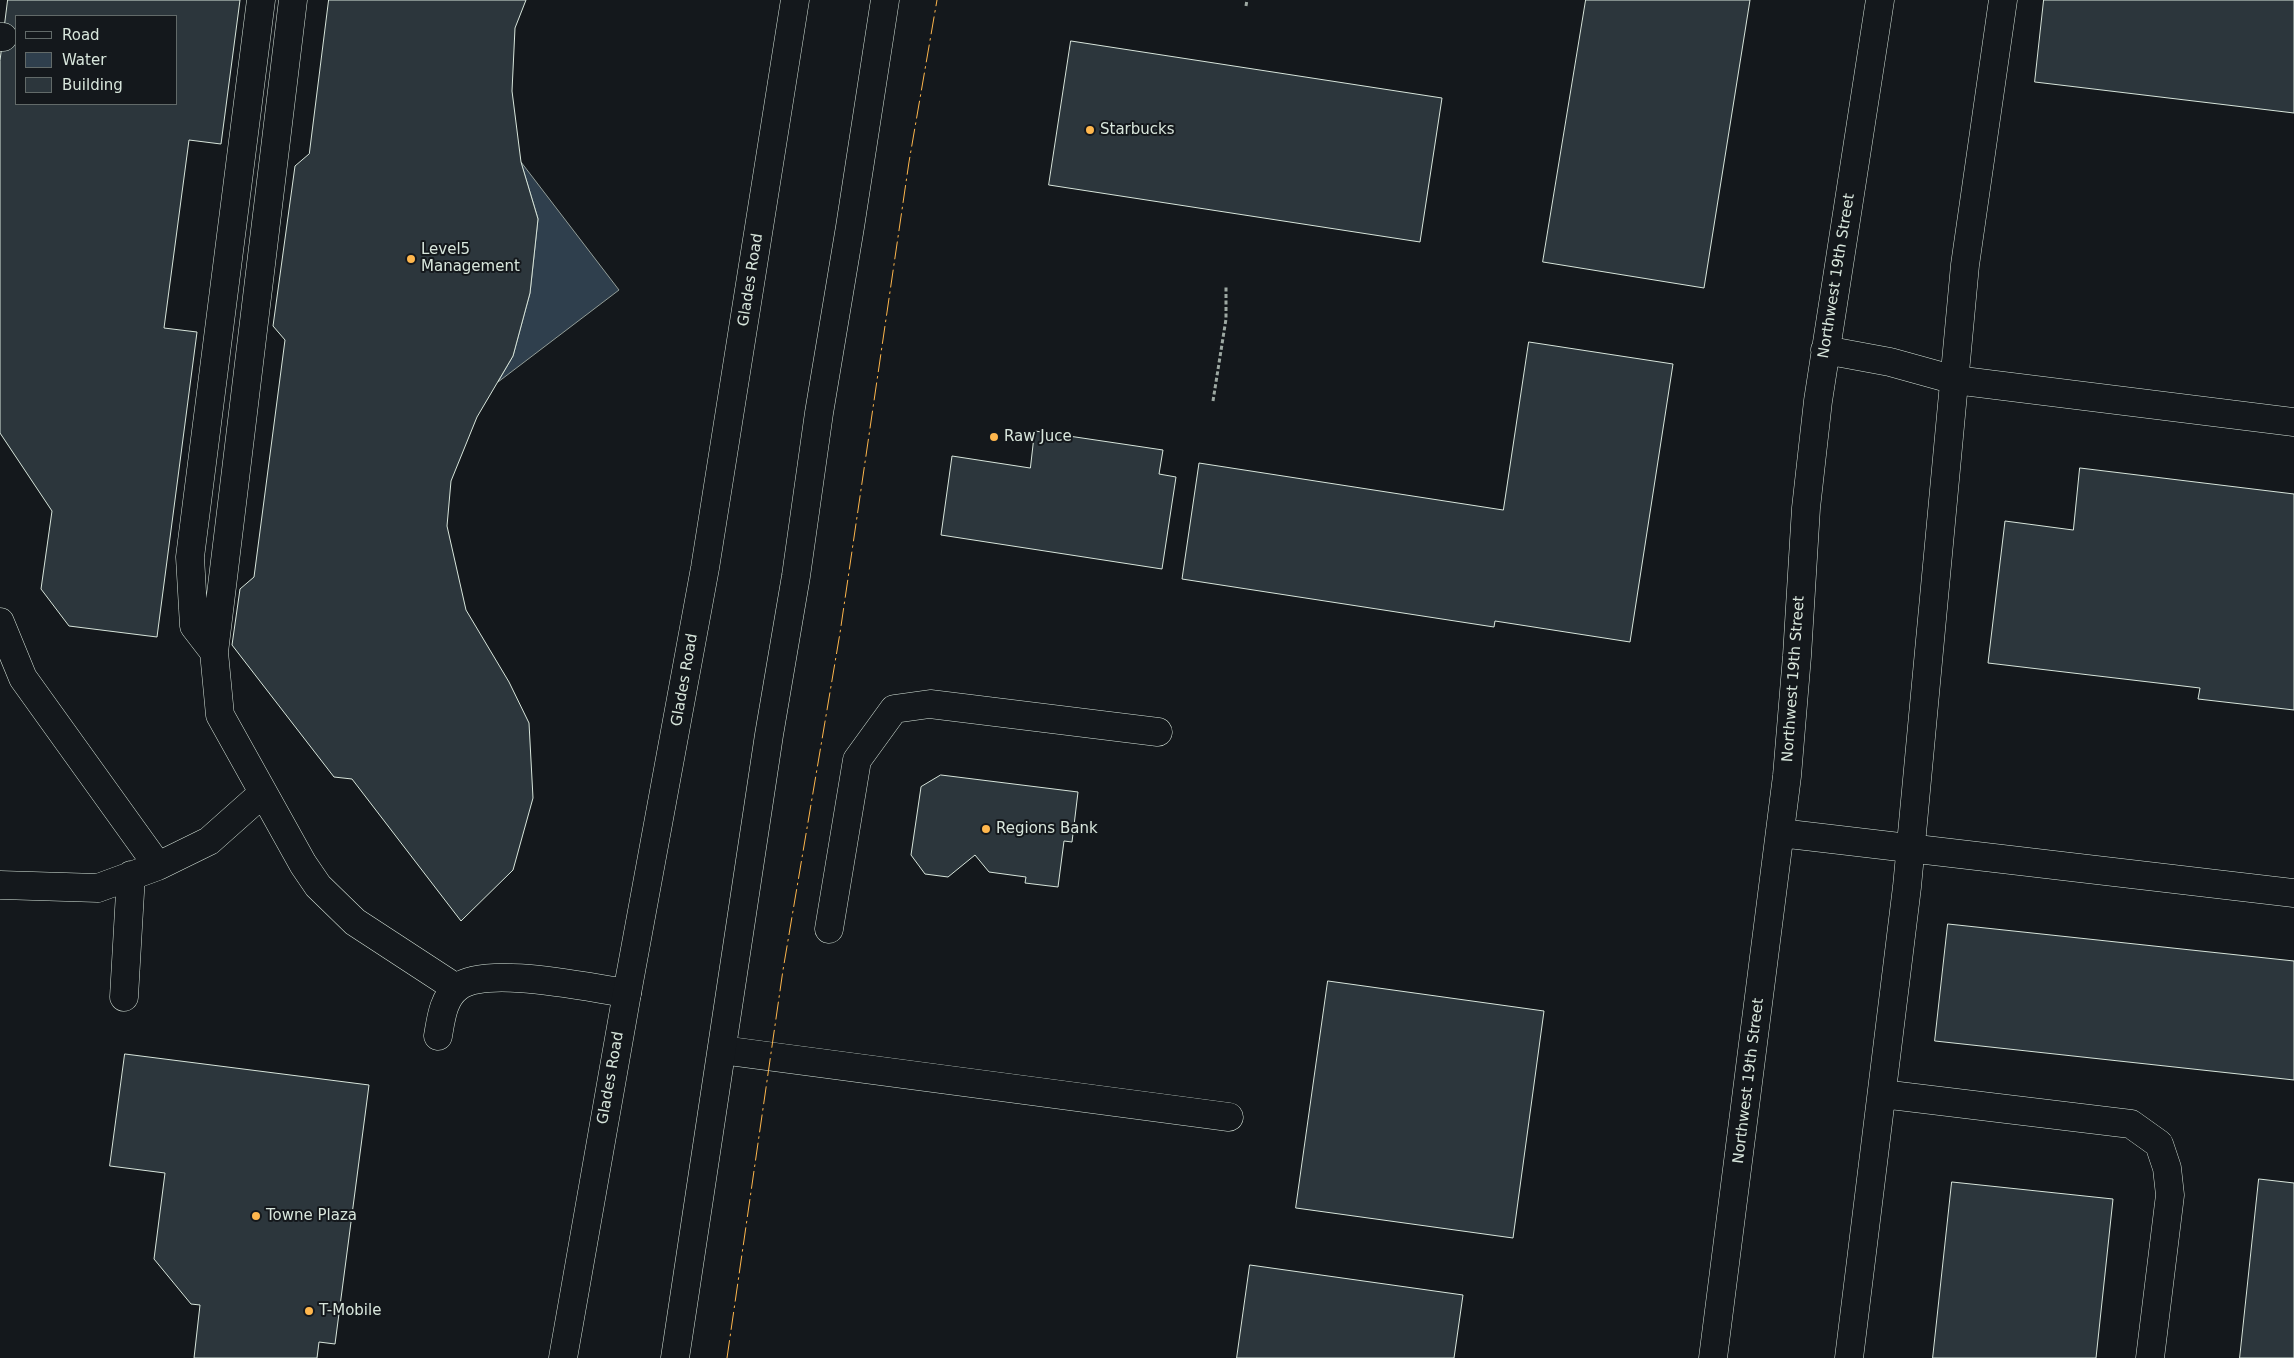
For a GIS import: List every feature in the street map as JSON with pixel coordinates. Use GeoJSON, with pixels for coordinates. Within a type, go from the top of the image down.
{"type":"FeatureCollection","features":[{"type":"Feature","properties":{"kind":"main road"},"geometry":{"type":"LineString","coordinates":[[214,652],[194,626],[190,557],[261,0]]}},
{"type":"Feature","properties":{"kind":"main road"},"geometry":{"type":"LineString","coordinates":[[293,0],[214,652],[220,715],[303,864],[318,886],[334,904],[355,922],[456,988]]}},
{"type":"Feature","properties":{"kind":"main road","name":"Glades Road"},"geometry":{"type":"LineString","coordinates":[[563,1358],[626,993],[705,568],[795,0]]}},
{"type":"Feature","properties":{"kind":"main road"},"geometry":{"type":"LineString","coordinates":[[674,1358],[796,576],[819,413],[885,0]]}},
{"type":"Feature","properties":{"kind":"main road","name":"Northwest 19th Street"},"geometry":{"type":"LineString","coordinates":[[1713,1358],[1780,833],[1793,716],[1811,454],[1825,350],[1880,0]]}},
{"type":"Feature","properties":{"kind":"main road"},"geometry":{"type":"LineString","coordinates":[[1849,1358],[1911,848],[1965,265],[2002,0]]}},
{"type":"Feature","properties":{"kind":"main road"},"geometry":{"type":"LineString","coordinates":[[1825,350],[1890,362],[1955,380],[2294,422]]}},
{"type":"Feature","properties":{"kind":"main road"},"geometry":{"type":"LineString","coordinates":[[0,622],[23,678],[158,866]]}},
{"type":"Feature","properties":{"kind":"main road"},"geometry":{"type":"LineString","coordinates":[[829,929],[857,760],[894,708],[930,704],[1158,732]]}},
{"type":"Feature","properties":{"kind":"main road"},"geometry":{"type":"LineString","coordinates":[[0,886],[98,888],[158,866],[209,841],[263,793]]}},
{"type":"Feature","properties":{"kind":"main road"},"geometry":{"type":"LineString","coordinates":[[1780,833],[2294,894]]}},
{"type":"Feature","properties":{"kind":"main road"},"geometry":{"type":"LineString","coordinates":[[124,997],[131,876]]}},
{"type":"Feature","properties":{"kind":"main road"},"geometry":{"type":"LineString","coordinates":[[438,1036],[444,1005],[456,988],[476,979],[508,976],[626,993]]}},
{"type":"Feature","properties":{"kind":"main road"},"geometry":{"type":"LineString","coordinates":[[722,1050],[1229,1117]]}},
{"type":"Feature","properties":{"kind":"main road"},"geometry":{"type":"LineString","coordinates":[[1882,1094],[2131,1124],[2159,1144],[2167,1168],[2170,1195],[2150,1358]]}},
{"type":"Feature","properties":{"kind":"path"},"geometry":{"type":"LineString","coordinates":[[1246,6],[1247,0]]}},
{"type":"Feature","properties":{"kind":"path"},"geometry":{"type":"LineString","coordinates":[[1213,401],[1226,319],[1226,285]]}},
{"type":"Feature","properties":{"kind":"water"},"geometry":{"type":"Polygon","coordinates":[[[521,162],[619,290],[498,382],[513,356],[530,293],[538,219],[521,162]]]}},
{"type":"Feature","properties":{"kind":"building"},"geometry":{"type":"Polygon","coordinates":[[[8,0],[240,0],[221,144],[189,140],[164,328],[197,332],[157,637],[69,626],[41,589],[52,511],[0,433],[0,61],[8,0]]]}},
{"type":"Feature","properties":{"kind":"building"},"geometry":{"type":"Polygon","coordinates":[[[329,0],[526,0],[515,28],[512,91],[521,162],[538,219],[530,293],[513,356],[477,417],[451,481],[447,526],[466,610],[509,682],[529,723],[533,798],[513,870],[461,921],[352,779],[334,777],[232,645],[240,589],[254,577],[285,340],[273,326],[295,166],[309,154],[329,0]]]}},
{"type":"Feature","properties":{"kind":"building"},"geometry":{"type":"Polygon","coordinates":[[[1586,0],[1750,0],[1704,288],[1543,262],[1586,0]]]}},
{"type":"Feature","properties":{"kind":"building"},"geometry":{"type":"Polygon","coordinates":[[[2044,0],[2294,0],[2294,113],[2035,82],[2044,0]]]}},
{"type":"Feature","properties":{"kind":"building"},"geometry":{"type":"Polygon","coordinates":[[[1071,41],[1442,98],[1420,242],[1049,185],[1071,41]]]}},
{"type":"Feature","properties":{"kind":"building"},"geometry":{"type":"Polygon","coordinates":[[[1529,342],[1673,364],[1630,642],[1495,621],[1494,627],[1182,579],[1199,463],[1503,510],[1529,342]]]}},
{"type":"Feature","properties":{"kind":"building"},"geometry":{"type":"Polygon","coordinates":[[[1035,431],[1163,450],[1159,474],[1176,477],[1162,569],[941,535],[952,456],[1030,468],[1035,431]]]}},
{"type":"Feature","properties":{"kind":"building"},"geometry":{"type":"Polygon","coordinates":[[[2080,468],[2294,494],[2294,710],[2198,699],[2200,688],[1988,663],[2005,521],[2073,530],[2080,468]]]}},
{"type":"Feature","properties":{"kind":"building"},"geometry":{"type":"Polygon","coordinates":[[[941,775],[1078,792],[1072,842],[1064,841],[1058,887],[1025,883],[1026,877],[989,872],[975,855],[948,877],[925,874],[911,855],[921,787],[941,775]]]}},
{"type":"Feature","properties":{"kind":"building"},"geometry":{"type":"Polygon","coordinates":[[[1948,924],[2294,961],[2294,1080],[1935,1041],[1948,924]]]}},
{"type":"Feature","properties":{"kind":"building"},"geometry":{"type":"Polygon","coordinates":[[[1328,981],[1544,1011],[1513,1238],[1296,1208],[1328,981]]]}},
{"type":"Feature","properties":{"kind":"building","name":"Towne Plaza"},"geometry":{"type":"Polygon","coordinates":[[[125,1054],[369,1085],[335,1344],[319,1342],[317,1358],[194,1358],[200,1305],[191,1304],[154,1259],[165,1173],[110,1166],[125,1054]]]}},
{"type":"Feature","properties":{"kind":"building"},"geometry":{"type":"Polygon","coordinates":[[[2259,1179],[2294,1183],[2294,1358],[2240,1358],[2259,1179]]]}},
{"type":"Feature","properties":{"kind":"building"},"geometry":{"type":"Polygon","coordinates":[[[1952,1182],[2113,1199],[2096,1358],[1933,1358],[1952,1182]]]}},
{"type":"Feature","properties":{"kind":"building"},"geometry":{"type":"Polygon","coordinates":[[[1250,1265],[1463,1295],[1454,1358],[1237,1358],[1250,1265]]]}},
{"type":"Feature","properties":{"kind":"power"},"geometry":{"type":"LineString","coordinates":[[727,1358],[783,970],[840,633],[909,162],[937,0]]}},
{"type":"Feature","properties":{"kind":"place","name":"Starbucks"},"geometry":{"type":"Point","coordinates":[1090,130]}},
{"type":"Feature","properties":{"kind":"place","name":"Level5 Management"},"geometry":{"type":"Point","coordinates":[411,259]}},
{"type":"Feature","properties":{"kind":"place","name":"Raw Juce"},"geometry":{"type":"Point","coordinates":[994,437]}},
{"type":"Feature","properties":{"kind":"place","name":"Regions Bank"},"geometry":{"type":"Point","coordinates":[986,829]}},
{"type":"Feature","properties":{"kind":"place","name":"Towne Plaza"},"geometry":{"type":"Point","coordinates":[256,1216]}},
{"type":"Feature","properties":{"kind":"place","name":"T-Mobile"},"geometry":{"type":"Point","coordinates":[309,1311]}}]}
